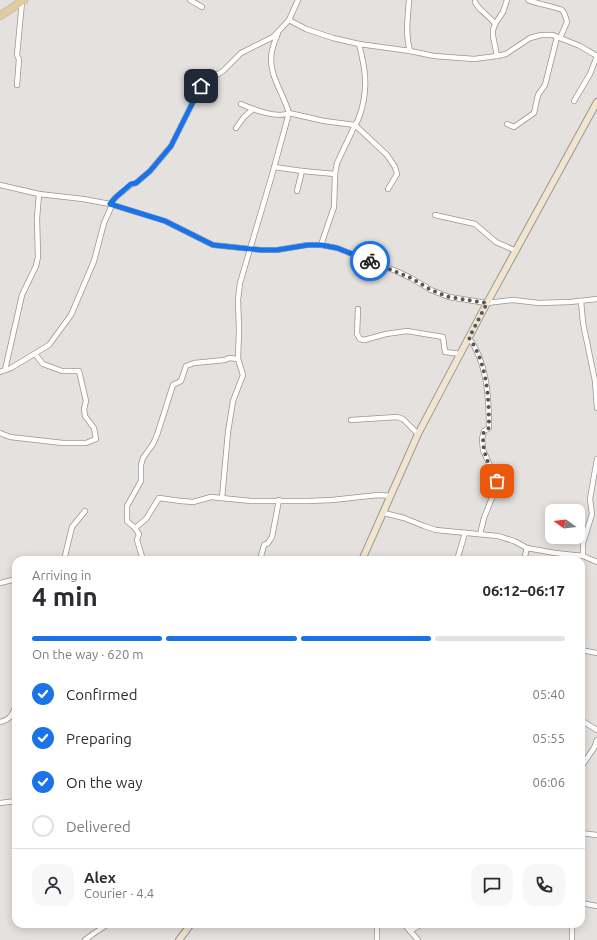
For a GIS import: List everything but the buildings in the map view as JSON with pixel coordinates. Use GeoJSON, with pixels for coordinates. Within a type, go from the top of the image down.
{"type":"FeatureCollection","features":[{"type":"Feature","properties":{"kind":"main road"},"geometry":{"type":"LineString","coordinates":[[0,16],[22,1]]}},
{"type":"Feature","properties":{"kind":"main road"},"geometry":{"type":"LineString","coordinates":[[364,556],[418,434],[487,303],[597,102]]}},
{"type":"Feature","properties":{"kind":"main road"},"geometry":{"type":"LineString","coordinates":[[178,940],[188,928]]}},
{"type":"Feature","properties":{"kind":"street"},"geometry":{"type":"LineString","coordinates":[[190,0],[202,7]]}},
{"type":"Feature","properties":{"kind":"street"},"geometry":{"type":"LineString","coordinates":[[2,371],[49,345],[71,316],[94,261],[104,223],[111,205],[116,197],[131,184],[136,183],[150,171],[171,146],[204,83],[223,72],[241,53],[273,37],[289,20],[298,0]]}},
{"type":"Feature","properties":{"kind":"street"},"geometry":{"type":"LineString","coordinates":[[409,0],[407,29],[410,51]]}},
{"type":"Feature","properties":{"kind":"street"},"geometry":{"type":"LineString","coordinates":[[497,56],[493,36],[495,24],[507,0]]}},
{"type":"Feature","properties":{"kind":"street"},"geometry":{"type":"LineString","coordinates":[[507,124],[514,127],[534,113],[538,95],[545,85],[559,37],[567,22],[564,11],[560,8],[536,4],[528,0]]}},
{"type":"Feature","properties":{"kind":"street"},"geometry":{"type":"LineString","coordinates":[[17,85],[19,59],[17,56],[22,1]]}},
{"type":"Feature","properties":{"kind":"street"},"geometry":{"type":"LineString","coordinates":[[475,2],[495,24]]}},
{"type":"Feature","properties":{"kind":"street"},"geometry":{"type":"LineString","coordinates":[[289,20],[306,29],[333,38],[359,44],[434,56],[474,59],[506,54],[530,38],[540,34],[553,35],[580,46],[597,56],[590,74],[574,101]]}},
{"type":"Feature","properties":{"kind":"street"},"geometry":{"type":"LineString","coordinates":[[222,498],[228,432],[233,401],[242,375],[238,359],[240,329],[238,294],[288,113],[272,73],[272,51],[279,31]]}},
{"type":"Feature","properties":{"kind":"street"},"geometry":{"type":"LineString","coordinates":[[321,245],[334,207],[335,174],[337,163],[358,121],[366,94],[366,76],[359,44]]}},
{"type":"Feature","properties":{"kind":"street"},"geometry":{"type":"LineString","coordinates":[[241,104],[272,114],[285,115],[288,113],[324,121],[355,125],[387,155],[395,167],[397,174],[388,189]]}},
{"type":"Feature","properties":{"kind":"street"},"geometry":{"type":"LineString","coordinates":[[236,128],[244,117],[253,109]]}},
{"type":"Feature","properties":{"kind":"street"},"geometry":{"type":"LineString","coordinates":[[274,167],[335,174]]}},
{"type":"Feature","properties":{"kind":"street"},"geometry":{"type":"LineString","coordinates":[[297,191],[302,171]]}},
{"type":"Feature","properties":{"kind":"street"},"geometry":{"type":"LineString","coordinates":[[0,185],[39,194],[83,199],[111,205],[165,221],[213,245],[261,250],[277,250],[308,245],[321,245],[337,248],[396,271],[431,290],[449,297],[487,303],[513,300],[539,304],[581,301],[597,298]]}},
{"type":"Feature","properties":{"kind":"street"},"geometry":{"type":"LineString","coordinates":[[2,371],[22,295],[36,266],[38,257],[37,218],[39,194]]}},
{"type":"Feature","properties":{"kind":"street"},"geometry":{"type":"LineString","coordinates":[[436,215],[475,224],[496,242],[516,251]]}},
{"type":"Feature","properties":{"kind":"street"},"geometry":{"type":"LineString","coordinates":[[581,301],[583,323],[595,381],[597,408]]}},
{"type":"Feature","properties":{"kind":"street"},"geometry":{"type":"LineString","coordinates":[[358,309],[358,334],[360,338],[364,340],[386,334],[407,331],[443,337],[445,352],[461,354]]}},
{"type":"Feature","properties":{"kind":"street"},"geometry":{"type":"LineString","coordinates":[[469,338],[475,347],[483,370],[489,408],[489,428],[484,431],[482,439],[483,450],[497,481],[480,534]]}},
{"type":"Feature","properties":{"kind":"street"},"geometry":{"type":"LineString","coordinates":[[0,433],[10,436],[63,443],[86,444],[96,439],[94,428],[85,416],[84,409],[86,401],[79,371],[62,371],[43,364],[34,354]]}},
{"type":"Feature","properties":{"kind":"street"},"geometry":{"type":"LineString","coordinates":[[142,556],[137,540],[139,534],[127,521],[127,506],[141,481],[141,465],[143,458],[153,444],[172,386],[181,381],[186,366],[194,363],[225,360],[229,358],[238,359]]}},
{"type":"Feature","properties":{"kind":"street"},"geometry":{"type":"LineString","coordinates":[[351,420],[397,417],[402,419],[418,434]]}},
{"type":"Feature","properties":{"kind":"street"},"geometry":{"type":"LineString","coordinates":[[384,513],[404,518],[436,530],[498,536],[514,541],[527,548],[583,556],[584,543],[594,514],[590,499],[597,459]]}},
{"type":"Feature","properties":{"kind":"street"},"geometry":{"type":"LineString","coordinates":[[135,528],[146,519],[160,498],[193,502],[211,497],[252,501],[332,500],[378,495],[391,496]]}},
{"type":"Feature","properties":{"kind":"street"},"geometry":{"type":"LineString","coordinates":[[261,556],[264,545],[268,543],[272,537],[279,500]]}},
{"type":"Feature","properties":{"kind":"street"},"geometry":{"type":"LineString","coordinates":[[65,556],[72,527],[85,511]]}},
{"type":"Feature","properties":{"kind":"street"},"geometry":{"type":"LineString","coordinates":[[459,556],[465,533]]}},
{"type":"Feature","properties":{"kind":"street"},"geometry":{"type":"LineString","coordinates":[[525,556],[527,548]]}},
{"type":"Feature","properties":{"kind":"street"},"geometry":{"type":"LineString","coordinates":[[585,557],[597,562]]}},
{"type":"Feature","properties":{"kind":"street"},"geometry":{"type":"LineString","coordinates":[[0,583],[12,580]]}},
{"type":"Feature","properties":{"kind":"street"},"geometry":{"type":"LineString","coordinates":[[585,651],[597,653]]}},
{"type":"Feature","properties":{"kind":"street"},"geometry":{"type":"LineString","coordinates":[[0,722],[6,721],[12,715]]}},
{"type":"Feature","properties":{"kind":"street"},"geometry":{"type":"LineString","coordinates":[[585,723],[597,730]]}},
{"type":"Feature","properties":{"kind":"street"},"geometry":{"type":"LineString","coordinates":[[585,761],[594,748],[597,740]]}},
{"type":"Feature","properties":{"kind":"street"},"geometry":{"type":"LineString","coordinates":[[0,803],[12,802]]}},
{"type":"Feature","properties":{"kind":"street"},"geometry":{"type":"LineString","coordinates":[[585,834],[597,835]]}},
{"type":"Feature","properties":{"kind":"street"},"geometry":{"type":"LineString","coordinates":[[585,904],[597,906]]}},
{"type":"Feature","properties":{"kind":"street"},"geometry":{"type":"LineString","coordinates":[[85,940],[102,928]]}},
{"type":"Feature","properties":{"kind":"street"},"geometry":{"type":"LineString","coordinates":[[377,928],[377,940]]}},
{"type":"Feature","properties":{"kind":"street"},"geometry":{"type":"LineString","coordinates":[[407,928],[418,940]]}},
{"type":"Feature","properties":{"kind":"street"},"geometry":{"type":"LineString","coordinates":[[410,931],[415,928]]}},
{"type":"Feature","properties":{"kind":"street"},"geometry":{"type":"LineString","coordinates":[[572,928],[572,940]]}},
{"type":"Feature","properties":{"kind":"way so far"},"geometry":{"type":"LineString","coordinates":[[370,261],[396,271],[431,290],[449,297],[487,303],[469,338],[475,347],[483,370],[489,408],[489,428],[484,431],[482,439],[483,450],[497,481]]}},
{"type":"Feature","properties":{"kind":"route"},"geometry":{"type":"LineString","coordinates":[[201,86],[171,146],[150,171],[136,183],[131,184],[110,204],[165,221],[213,245],[261,250],[277,250],[308,245],[321,245],[337,248],[370,261]]}}]}
